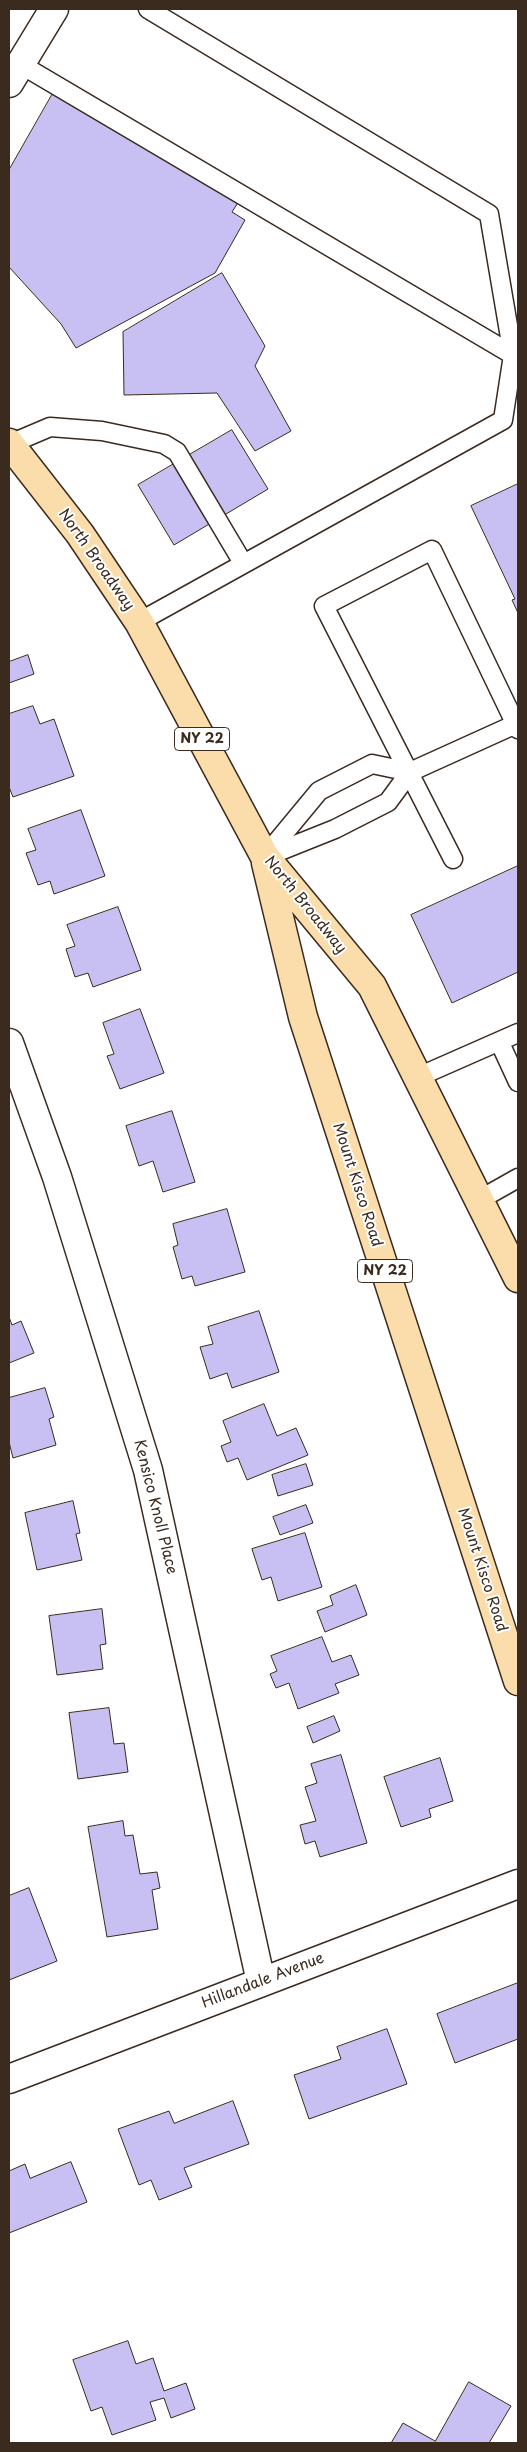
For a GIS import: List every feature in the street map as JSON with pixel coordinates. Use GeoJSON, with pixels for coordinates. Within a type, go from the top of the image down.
{"type":"FeatureCollection","features":[{"type":"Feature","properties":{"kind":"main road","name":"North Broadway"},"geometry":{"type":"LineString","coordinates":[[9,443],[80,534],[139,622],[265,857],[372,986],[518,1278]]}},
{"type":"Feature","properties":{"kind":"main road","name":"Mount Kisco Road"},"geometry":{"type":"LineString","coordinates":[[265,857],[302,1017],[518,1681]]}},
{"type":"Feature","properties":{"kind":"street"},"geometry":{"type":"LineString","coordinates":[[14,74],[54,9]]}},
{"type":"Feature","properties":{"kind":"street","name":"Kensico Knoll Place"},"geometry":{"type":"LineString","coordinates":[[9,1043],[57,1178],[148,1470],[261,1982]]}},
{"type":"Feature","properties":{"kind":"street","name":"Hillandale Avenue"},"geometry":{"type":"LineString","coordinates":[[9,2079],[518,1884]]}},
{"type":"Feature","properties":{"kind":"lane"},"geometry":{"type":"LineString","coordinates":[[139,622],[504,420],[513,355],[489,214],[148,9]]}},
{"type":"Feature","properties":{"kind":"lane"},"geometry":{"type":"LineString","coordinates":[[14,74],[513,355]]}},
{"type":"Feature","properties":{"kind":"lane"},"geometry":{"type":"LineString","coordinates":[[9,443],[50,427],[102,431],[164,444],[177,452],[243,563]]}},
{"type":"Feature","properties":{"kind":"lane"},"geometry":{"type":"LineString","coordinates":[[265,857],[335,829],[388,802],[410,772],[517,727],[432,550],[324,606],[410,772],[453,858]]}},
{"type":"Feature","properties":{"kind":"lane"},"geometry":{"type":"LineString","coordinates":[[265,857],[319,791],[372,764],[410,772]]}},
{"type":"Feature","properties":{"kind":"lane"},"geometry":{"type":"LineString","coordinates":[[418,1077],[500,1043],[518,1033]]}},
{"type":"Feature","properties":{"kind":"lane"},"geometry":{"type":"LineString","coordinates":[[500,1043],[518,1082]]}},
{"type":"Feature","properties":{"kind":"lane"},"geometry":{"type":"LineString","coordinates":[[479,1200],[518,1178]]}},
{"type":"Feature","properties":{"kind":"building"},"geometry":{"type":"Polygon","coordinates":[[[56,88],[242,196],[232,212],[245,220],[215,273],[76,348],[61,324],[9,267],[9,170],[56,88]]]}},
{"type":"Feature","properties":{"kind":"building"},"geometry":{"type":"Polygon","coordinates":[[[222,273],[265,346],[255,366],[291,431],[255,451],[217,393],[124,395],[123,332],[222,273]]]}},
{"type":"Feature","properties":{"kind":"building"},"geometry":{"type":"Polygon","coordinates":[[[232,430],[268,489],[174,545],[138,485],[232,430]]]}},
{"type":"Feature","properties":{"kind":"building"},"geometry":{"type":"Polygon","coordinates":[[[518,484],[518,613],[512,600],[515,599],[471,506],[518,484]]]}},
{"type":"Feature","properties":{"kind":"building"},"geometry":{"type":"Polygon","coordinates":[[[28,655],[34,674],[9,683],[9,662],[28,655]]]}},
{"type":"Feature","properties":{"kind":"building"},"geometry":{"type":"Polygon","coordinates":[[[33,706],[40,724],[54,719],[74,776],[13,797],[9,787],[9,714],[33,706]]]}},
{"type":"Feature","properties":{"kind":"building"},"geometry":{"type":"Polygon","coordinates":[[[81,810],[105,876],[54,894],[50,881],[38,885],[26,853],[36,850],[28,829],[81,810]]]}},
{"type":"Feature","properties":{"kind":"building"},"geometry":{"type":"Polygon","coordinates":[[[518,866],[518,972],[452,1003],[411,915],[518,866]]]}},
{"type":"Feature","properties":{"kind":"building"},"geometry":{"type":"Polygon","coordinates":[[[118,907],[141,970],[93,987],[88,973],[75,977],[66,949],[75,946],[67,925],[118,907]]]}},
{"type":"Feature","properties":{"kind":"building"},"geometry":{"type":"Polygon","coordinates":[[[140,1009],[164,1073],[120,1089],[107,1056],[114,1054],[103,1023],[140,1009]]]}},
{"type":"Feature","properties":{"kind":"building"},"geometry":{"type":"Polygon","coordinates":[[[172,1111],[195,1182],[163,1192],[153,1161],[139,1166],[126,1126],[172,1111]]]}},
{"type":"Feature","properties":{"kind":"building"},"geometry":{"type":"Polygon","coordinates":[[[227,1209],[245,1272],[195,1286],[192,1276],[182,1279],[173,1247],[178,1245],[173,1224],[227,1209]]]}},
{"type":"Feature","properties":{"kind":"building"},"geometry":{"type":"Polygon","coordinates":[[[259,1311],[279,1372],[232,1388],[227,1373],[210,1379],[200,1347],[213,1344],[208,1327],[259,1311]]]}},
{"type":"Feature","properties":{"kind":"building"},"geometry":{"type":"Polygon","coordinates":[[[9,1317],[12,1325],[21,1321],[34,1353],[9,1363],[9,1317]]]}},
{"type":"Feature","properties":{"kind":"building"},"geometry":{"type":"Polygon","coordinates":[[[45,1388],[54,1417],[49,1419],[56,1445],[13,1458],[9,1442],[9,1398],[45,1388]]]}},
{"type":"Feature","properties":{"kind":"building"},"geometry":{"type":"Polygon","coordinates":[[[264,1404],[277,1436],[296,1428],[308,1455],[247,1480],[238,1458],[227,1462],[221,1446],[231,1442],[223,1421],[264,1404]]]}},
{"type":"Feature","properties":{"kind":"building"},"geometry":{"type":"Polygon","coordinates":[[[306,1464],[313,1485],[278,1496],[272,1475],[306,1464]]]}},
{"type":"Feature","properties":{"kind":"building"},"geometry":{"type":"Polygon","coordinates":[[[73,1501],[80,1533],[76,1534],[82,1560],[37,1570],[25,1513],[73,1501]]]}},
{"type":"Feature","properties":{"kind":"building"},"geometry":{"type":"Polygon","coordinates":[[[306,1505],[313,1523],[280,1535],[273,1517],[306,1505]]]}},
{"type":"Feature","properties":{"kind":"building"},"geometry":{"type":"Polygon","coordinates":[[[305,1533],[322,1587],[278,1601],[271,1577],[262,1580],[252,1549],[305,1533]]]}},
{"type":"Feature","properties":{"kind":"building"},"geometry":{"type":"Polygon","coordinates":[[[356,1585],[367,1615],[325,1632],[317,1611],[333,1605],[330,1596],[356,1585]]]}},
{"type":"Feature","properties":{"kind":"building"},"geometry":{"type":"Polygon","coordinates":[[[102,1609],[106,1644],[100,1645],[103,1669],[57,1675],[49,1616],[102,1609]]]}},
{"type":"Feature","properties":{"kind":"building"},"geometry":{"type":"Polygon","coordinates":[[[322,1637],[332,1662],[351,1655],[359,1675],[335,1684],[339,1693],[298,1709],[289,1683],[276,1688],[270,1674],[277,1671],[271,1656],[322,1637]]]}},
{"type":"Feature","properties":{"kind":"building"},"geometry":{"type":"Polygon","coordinates":[[[109,1708],[114,1744],[124,1743],[128,1772],[78,1779],[69,1713],[109,1708]]]}},
{"type":"Feature","properties":{"kind":"building"},"geometry":{"type":"Polygon","coordinates":[[[334,1716],[340,1731],[313,1743],[307,1727],[334,1716]]]}},
{"type":"Feature","properties":{"kind":"building"},"geometry":{"type":"Polygon","coordinates":[[[341,1755],[367,1843],[320,1857],[315,1841],[305,1844],[300,1825],[316,1821],[305,1787],[317,1783],[311,1764],[341,1755]]]}},
{"type":"Feature","properties":{"kind":"building"},"geometry":{"type":"Polygon","coordinates":[[[440,1758],[453,1801],[429,1809],[431,1817],[401,1827],[384,1777],[440,1758]]]}},
{"type":"Feature","properties":{"kind":"building"},"geometry":{"type":"Polygon","coordinates":[[[123,1821],[125,1836],[133,1835],[140,1874],[157,1872],[160,1888],[152,1890],[158,1929],[107,1937],[88,1827],[123,1821]]]}},
{"type":"Feature","properties":{"kind":"building"},"geometry":{"type":"Polygon","coordinates":[[[29,1888],[57,1961],[9,1980],[9,1896],[29,1888]]]}},
{"type":"Feature","properties":{"kind":"building"},"geometry":{"type":"Polygon","coordinates":[[[518,1983],[518,2039],[455,2063],[437,2014],[518,1983]]]}},
{"type":"Feature","properties":{"kind":"building"},"geometry":{"type":"Polygon","coordinates":[[[387,2029],[407,2084],[309,2119],[294,2075],[341,2059],[337,2047],[387,2029]]]}},
{"type":"Feature","properties":{"kind":"building"},"geometry":{"type":"Polygon","coordinates":[[[233,2101],[249,2144],[184,2168],[192,2187],[159,2200],[151,2180],[139,2185],[118,2129],[169,2111],[174,2123],[233,2101]]]}},
{"type":"Feature","properties":{"kind":"building"},"geometry":{"type":"Polygon","coordinates":[[[71,2162],[87,2202],[9,2233],[9,2171],[25,2164],[30,2178],[71,2162]]]}},
{"type":"Feature","properties":{"kind":"building"},"geometry":{"type":"Polygon","coordinates":[[[128,2341],[136,2364],[153,2358],[164,2391],[186,2383],[195,2409],[171,2418],[164,2398],[150,2402],[156,2420],[112,2435],[102,2407],[91,2411],[73,2360],[128,2341]]]}},
{"type":"Feature","properties":{"kind":"building"},"geometry":{"type":"Polygon","coordinates":[[[469,2382],[511,2406],[489,2443],[391,2443],[403,2423],[435,2441],[469,2382]]]}}]}
